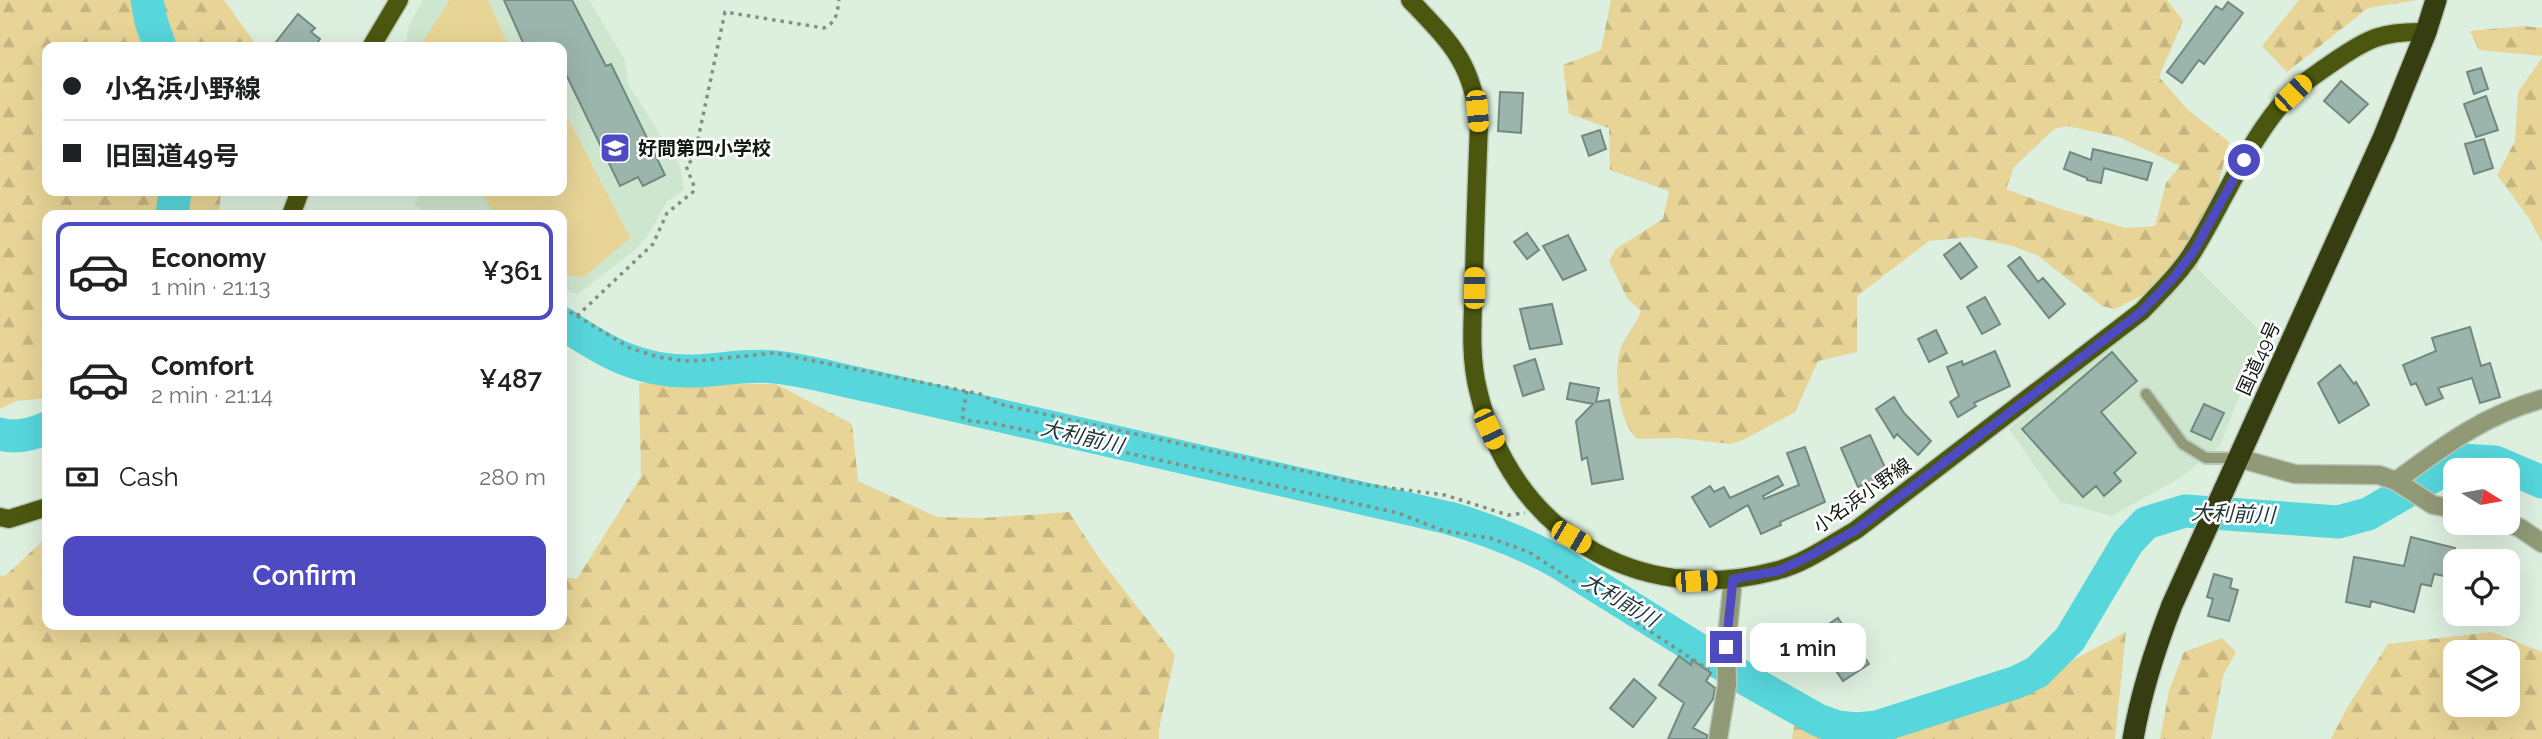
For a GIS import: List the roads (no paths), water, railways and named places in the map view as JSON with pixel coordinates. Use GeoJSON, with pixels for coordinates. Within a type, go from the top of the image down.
{"type":"FeatureCollection","features":[{"type":"Feature","properties":{"kind":"highway","name":"国道49号"},"geometry":{"type":"LineString","coordinates":[[2133,739],[2153,654],[2172,605],[2384,136],[2436,0]]}},
{"type":"Feature","properties":{"kind":"main road"},"geometry":{"type":"LineString","coordinates":[[374,42],[399,0]]}},
{"type":"Feature","properties":{"kind":"main road","name":"小名浜小野線"},"geometry":{"type":"LineString","coordinates":[[1410,0],[1450,42],[1469,73],[1476,97],[1479,125],[1472,342],[1477,388],[1489,429],[1509,471],[1536,507],[1571,537],[1612,562],[1650,574],[1696,581],[1733,579],[1778,571],[1856,530],[2142,311],[2194,251],[2256,137],[2280,105],[2297,89],[2358,45],[2381,34],[2426,32]]}},
{"type":"Feature","properties":{"kind":"main road"},"geometry":{"type":"LineString","coordinates":[[0,517],[9,519],[42,509]]}},
{"type":"Feature","properties":{"kind":"street"},"geometry":{"type":"LineString","coordinates":[[2399,483],[2452,439],[2504,412],[2542,399]]}},
{"type":"Feature","properties":{"kind":"street"},"geometry":{"type":"LineString","coordinates":[[2238,458],[2295,474],[2379,475],[2399,483],[2433,505],[2443,507]]}},
{"type":"Feature","properties":{"kind":"street"},"geometry":{"type":"LineString","coordinates":[[2520,528],[2542,543]]}},
{"type":"Feature","properties":{"kind":"street"},"geometry":{"type":"LineString","coordinates":[[1718,739],[1727,681],[1726,647],[1733,579]]}},
{"type":"Feature","properties":{"kind":"lane"},"geometry":{"type":"LineString","coordinates":[[2146,394],[2183,444],[2206,458],[2238,458]]}},
{"type":"Feature","properties":{"kind":"waterway"},"geometry":{"type":"LineString","coordinates":[[147,0],[158,42]]}},
{"type":"Feature","properties":{"kind":"waterway"},"geometry":{"type":"LineString","coordinates":[[173,210],[174,196]]}},
{"type":"Feature","properties":{"kind":"waterway","name":"大利前川"},"geometry":{"type":"LineString","coordinates":[[567,326],[624,359],[657,368],[695,371],[765,366],[799,370],[1463,522],[1558,562],[1749,681],[1818,720],[1837,727],[1857,729],[1877,727],[2017,682],[2037,672],[2070,639],[2128,542],[2146,523],[2185,511],[2338,522],[2368,514],[2461,460],[2495,462],[2542,482]]}},
{"type":"Feature","properties":{"kind":"waterway"},"geometry":{"type":"LineString","coordinates":[[0,434],[24,435],[42,430]]}},
{"type":"Feature","properties":{"kind":"place","name":"好間第四小学校"},"geometry":{"type":"Point","coordinates":[615,148]}}]}
